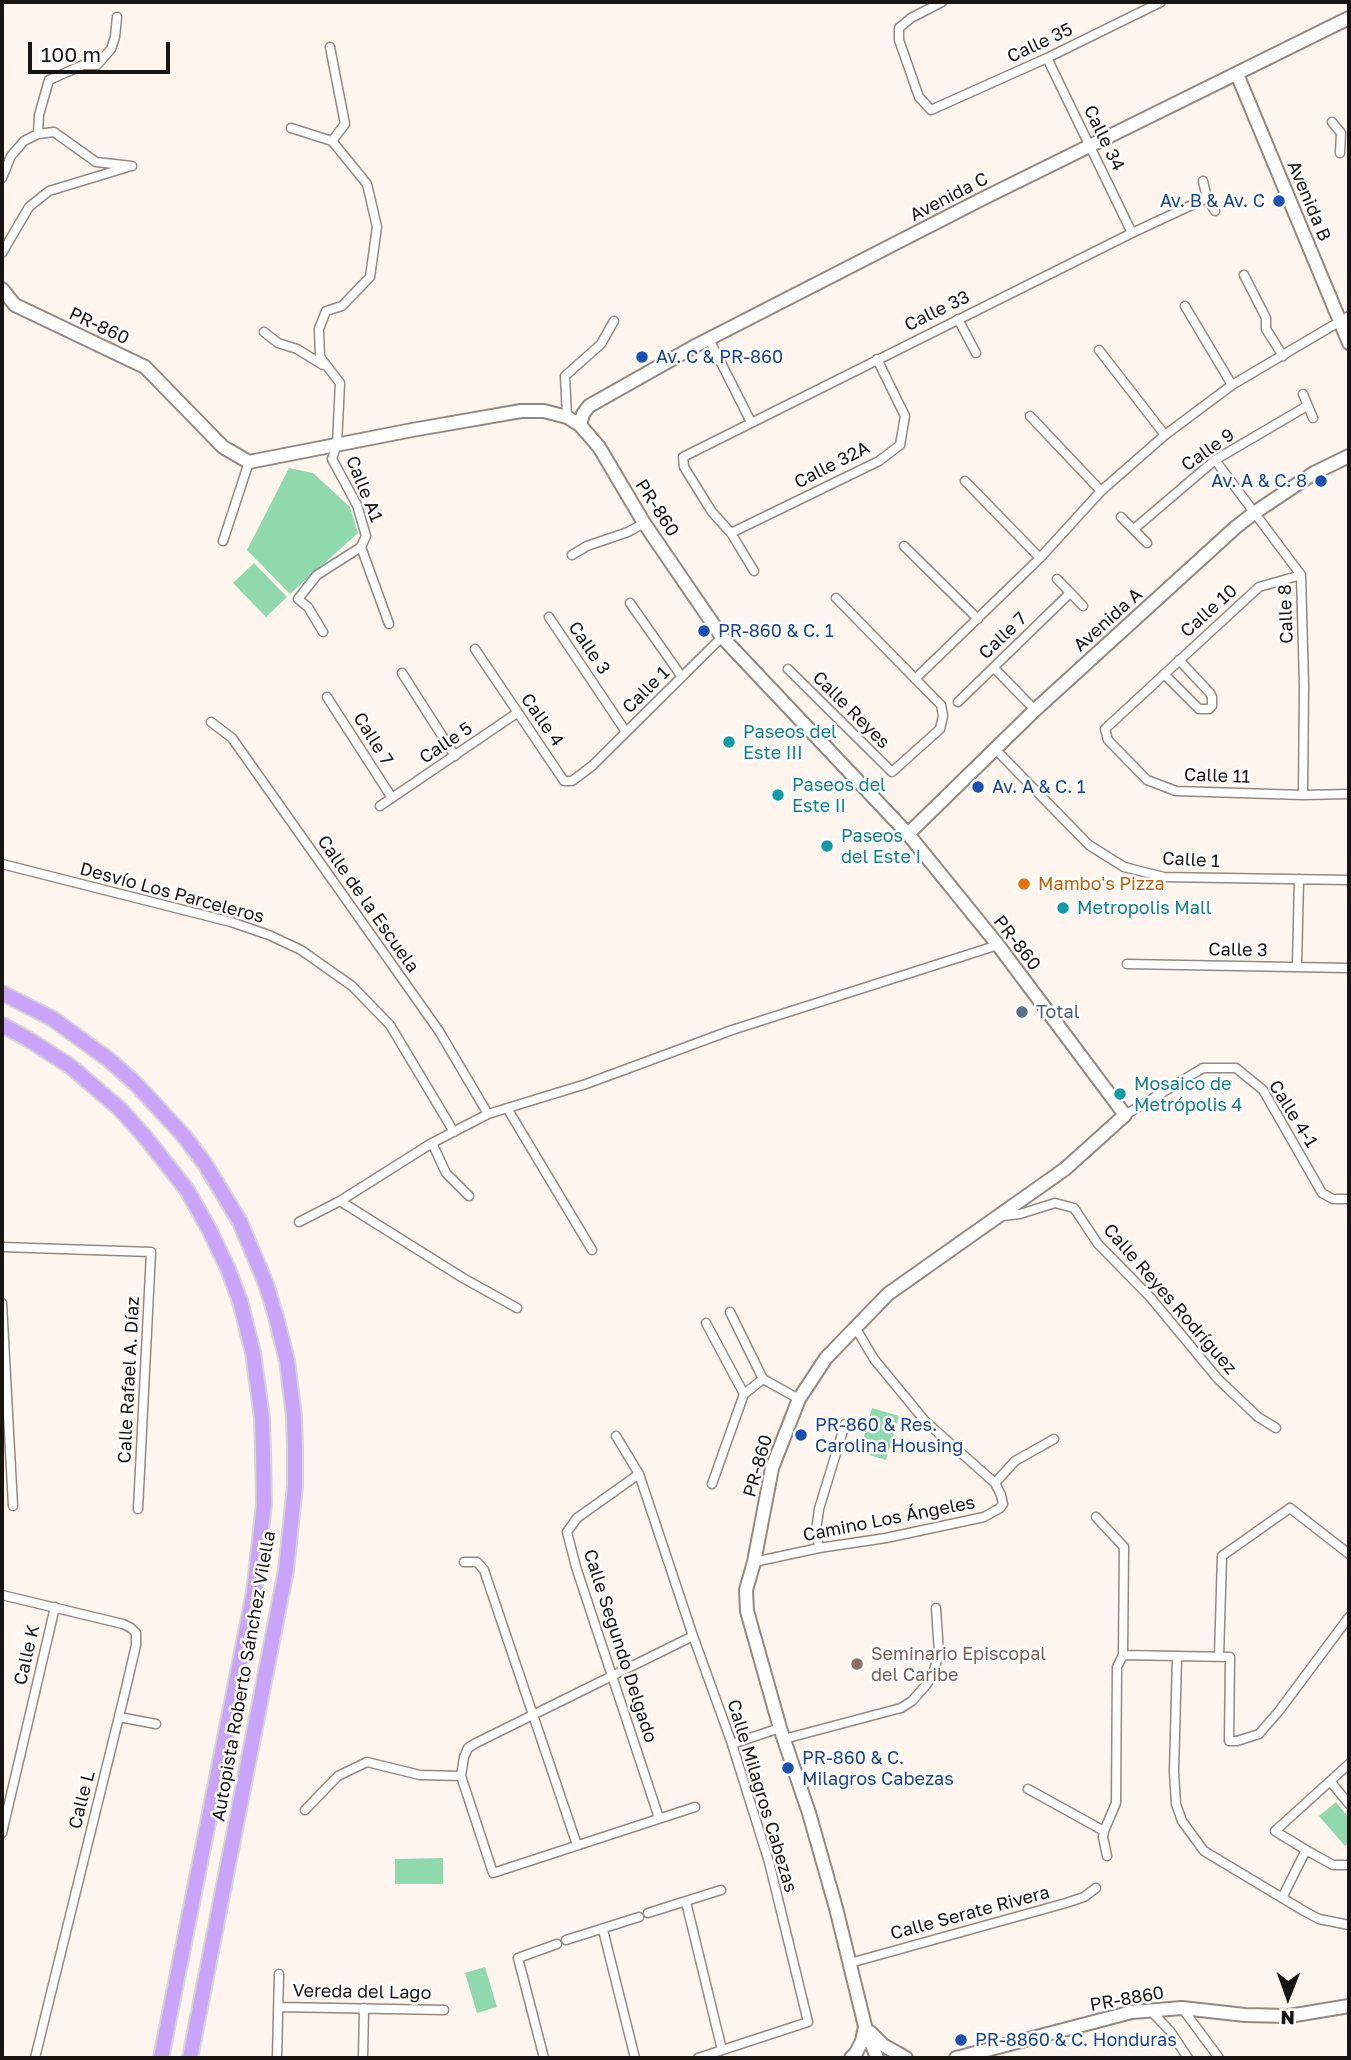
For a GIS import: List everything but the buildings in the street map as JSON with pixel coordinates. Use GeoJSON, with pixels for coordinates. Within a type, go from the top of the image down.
{"type":"FeatureCollection","features":[{"type":"Feature","properties":{"kind":"highway","name":"Autopista Roberto Sánchez Vilella"},"geometry":{"type":"LineString","coordinates":[[2,993],[53,1019],[108,1059],[135,1083],[184,1136],[205,1164],[240,1222],[266,1284],[286,1361],[296,1451],[286,1570],[190,2058]]}},
{"type":"Feature","properties":{"kind":"highway","name":"Autopista Roberto Sánchez Vilella"},"geometry":{"type":"LineString","coordinates":[[2,1025],[70,1066],[120,1109],[187,1190],[228,1269],[240,1301],[253,1353],[262,1418],[264,1504],[254,1592],[162,2058]]}},
{"type":"Feature","properties":{"kind":"street","name":"Calle 35"},"geometry":{"type":"LineString","coordinates":[[942,2],[911,18],[899,28],[900,40],[919,97],[932,110],[1161,2]]}},
{"type":"Feature","properties":{"kind":"street"},"geometry":{"type":"LineString","coordinates":[[38,134],[39,115],[49,80],[83,65],[97,65],[111,49],[117,17]]}},
{"type":"Feature","properties":{"kind":"street","name":"Avenida C"},"geometry":{"type":"LineString","coordinates":[[580,425],[589,405],[709,339],[1091,145],[1349,18]]}},
{"type":"Feature","properties":{"kind":"street"},"geometry":{"type":"LineString","coordinates":[[330,47],[345,124],[332,141]]}},
{"type":"Feature","properties":{"kind":"street","name":"Calle 34"},"geometry":{"type":"LineString","coordinates":[[1047,58],[1132,233]]}},
{"type":"Feature","properties":{"kind":"street","name":"Avenida B"},"geometry":{"type":"LineString","coordinates":[[1237,74],[1345,319],[1349,343]]}},
{"type":"Feature","properties":{"kind":"street"},"geometry":{"type":"LineString","coordinates":[[1332,122],[1345,131],[1340,153]]}},
{"type":"Feature","properties":{"kind":"street"},"geometry":{"type":"LineString","coordinates":[[292,128],[332,141],[367,184],[377,227],[370,277],[342,306],[326,311],[319,329],[320,357],[340,383],[337,444]]}},
{"type":"Feature","properties":{"kind":"street"},"geometry":{"type":"LineString","coordinates":[[2,178],[10,156],[24,141],[38,134],[54,132],[96,162],[132,166],[49,191],[29,207],[3,251]]}},
{"type":"Feature","properties":{"kind":"street"},"geometry":{"type":"LineString","coordinates":[[1203,181],[1207,198],[1215,211]]}},
{"type":"Feature","properties":{"kind":"street","name":"Calle 33"},"geometry":{"type":"LineString","coordinates":[[731,533],[712,512],[684,467],[683,457],[1207,198]]}},
{"type":"Feature","properties":{"kind":"street"},"geometry":{"type":"LineString","coordinates":[[2,239],[3,251]]}},
{"type":"Feature","properties":{"kind":"street"},"geometry":{"type":"LineString","coordinates":[[1244,275],[1266,318],[1266,330],[1283,356]]}},
{"type":"Feature","properties":{"kind":"street","name":"PR-860"},"geometry":{"type":"LineString","coordinates":[[2,289],[15,305],[145,368],[223,447],[249,462],[521,411],[544,411],[567,417],[580,425],[599,447],[644,523],[722,637],[908,834],[998,945],[1125,1115],[1065,1169],[888,1294],[827,1358],[799,1399],[772,1468],[746,1590],[747,1611],[782,1734],[812,1825],[865,2026],[877,2058]]}},
{"type":"Feature","properties":{"kind":"street"},"geometry":{"type":"LineString","coordinates":[[1185,306],[1231,385]]}},
{"type":"Feature","properties":{"kind":"street"},"geometry":{"type":"LineString","coordinates":[[958,319],[976,353]]}},
{"type":"Feature","properties":{"kind":"street"},"geometry":{"type":"LineString","coordinates":[[836,598],[915,679],[1040,558],[1101,491],[1165,435],[1231,385],[1345,319]]}},
{"type":"Feature","properties":{"kind":"street"},"geometry":{"type":"LineString","coordinates":[[567,417],[565,376],[601,344],[614,321]]}},
{"type":"Feature","properties":{"kind":"street"},"geometry":{"type":"LineString","coordinates":[[264,332],[278,343],[297,349],[331,371]]}},
{"type":"Feature","properties":{"kind":"street"},"geometry":{"type":"LineString","coordinates":[[709,339],[751,422]]}},
{"type":"Feature","properties":{"kind":"street"},"geometry":{"type":"LineString","coordinates":[[1099,350],[1165,435]]}},
{"type":"Feature","properties":{"kind":"street","name":"Calle 32A"},"geometry":{"type":"LineString","coordinates":[[731,533],[879,461],[900,445],[905,416],[877,359]]}},
{"type":"Feature","properties":{"kind":"street"},"geometry":{"type":"LineString","coordinates":[[1303,394],[1313,418]]}},
{"type":"Feature","properties":{"kind":"street","name":"Calle 9"},"geometry":{"type":"LineString","coordinates":[[1134,529],[1215,460],[1307,406]]}},
{"type":"Feature","properties":{"kind":"street"},"geometry":{"type":"LineString","coordinates":[[1030,416],[1101,491]]}},
{"type":"Feature","properties":{"kind":"street","name":"Calle A1"},"geometry":{"type":"LineString","coordinates":[[323,632],[308,607],[298,599],[317,575],[360,547],[366,536],[358,505],[332,458],[337,444]]}},
{"type":"Feature","properties":{"kind":"street","name":"Avenida A"},"geometry":{"type":"LineString","coordinates":[[908,834],[1035,710],[1226,536],[1254,513],[1314,473],[1349,456]]}},
{"type":"Feature","properties":{"kind":"street","name":"Calle 8"},"geometry":{"type":"LineString","coordinates":[[1215,460],[1301,575],[1303,795]]}},
{"type":"Feature","properties":{"kind":"street"},"geometry":{"type":"LineString","coordinates":[[223,541],[249,462]]}},
{"type":"Feature","properties":{"kind":"street"},"geometry":{"type":"LineString","coordinates":[[965,481],[1040,558]]}},
{"type":"Feature","properties":{"kind":"street"},"geometry":{"type":"LineString","coordinates":[[1121,517],[1147,543]]}},
{"type":"Feature","properties":{"kind":"street"},"geometry":{"type":"LineString","coordinates":[[572,555],[587,546],[644,523]]}},
{"type":"Feature","properties":{"kind":"street"},"geometry":{"type":"LineString","coordinates":[[731,533],[754,571]]}},
{"type":"Feature","properties":{"kind":"street"},"geometry":{"type":"LineString","coordinates":[[904,545],[978,618]]}},
{"type":"Feature","properties":{"kind":"street"},"geometry":{"type":"LineString","coordinates":[[360,547],[389,624]]}},
{"type":"Feature","properties":{"kind":"street","name":"Calle 10"},"geometry":{"type":"LineString","coordinates":[[1107,734],[1105,729],[1259,587],[1301,575]]}},
{"type":"Feature","properties":{"kind":"street"},"geometry":{"type":"LineString","coordinates":[[1057,579],[1083,606]]}},
{"type":"Feature","properties":{"kind":"street","name":"Calle 7"},"geometry":{"type":"LineString","coordinates":[[958,702],[1070,593]]}},
{"type":"Feature","properties":{"kind":"street"},"geometry":{"type":"LineString","coordinates":[[630,603],[682,677]]}},
{"type":"Feature","properties":{"kind":"street","name":"Calle 3"},"geometry":{"type":"LineString","coordinates":[[549,617],[626,732]]}},
{"type":"Feature","properties":{"kind":"street","name":"Calle 1"},"geometry":{"type":"LineString","coordinates":[[592,766],[722,637]]}},
{"type":"Feature","properties":{"kind":"street","name":"Calle 4"},"geometry":{"type":"LineString","coordinates":[[475,649],[564,781],[572,781],[592,766]]}},
{"type":"Feature","properties":{"kind":"street","name":"Calle 10"},"geometry":{"type":"LineString","coordinates":[[1164,674],[1199,709],[1209,709],[1212,706],[1210,693],[1179,660]]}},
{"type":"Feature","properties":{"kind":"street"},"geometry":{"type":"LineString","coordinates":[[993,667],[1035,710]]}},
{"type":"Feature","properties":{"kind":"street","name":"Calle Reyes"},"geometry":{"type":"LineString","coordinates":[[788,669],[892,772],[940,729],[943,716],[941,705],[915,679]]}},
{"type":"Feature","properties":{"kind":"street"},"geometry":{"type":"LineString","coordinates":[[402,673],[455,756]]}},
{"type":"Feature","properties":{"kind":"street","name":"Calle 7"},"geometry":{"type":"LineString","coordinates":[[327,697],[392,798]]}},
{"type":"Feature","properties":{"kind":"street","name":"Calle 5"},"geometry":{"type":"LineString","coordinates":[[380,806],[517,713]]}},
{"type":"Feature","properties":{"kind":"street","name":"Calle de la Escuela"},"geometry":{"type":"LineString","coordinates":[[211,722],[232,738],[439,1031],[488,1114]]}},
{"type":"Feature","properties":{"kind":"street","name":"Calle 11"},"geometry":{"type":"LineString","coordinates":[[1107,734],[1108,740],[1147,780],[1176,791],[1349,794]]}},
{"type":"Feature","properties":{"kind":"street","name":"Calle 1"},"geometry":{"type":"LineString","coordinates":[[995,749],[1089,845],[1124,867],[1164,877],[1349,880]]}},
{"type":"Feature","properties":{"kind":"street","name":"Desvío Los Parceleros"},"geometry":{"type":"LineString","coordinates":[[2,864],[231,922],[301,950],[352,986],[390,1026],[454,1132]]}},
{"type":"Feature","properties":{"kind":"street"},"geometry":{"type":"LineString","coordinates":[[1297,966],[1299,879]]}},
{"type":"Feature","properties":{"kind":"street"},"geometry":{"type":"LineString","coordinates":[[299,1222],[340,1201],[432,1143],[488,1114],[586,1084],[732,1030],[998,945]]}},
{"type":"Feature","properties":{"kind":"street","name":"Calle 3"},"geometry":{"type":"LineString","coordinates":[[1127,964],[1349,968]]}},
{"type":"Feature","properties":{"kind":"street","name":"Calle 4-1"},"geometry":{"type":"LineString","coordinates":[[1125,1115],[1203,1068],[1236,1069],[1263,1090],[1322,1193],[1333,1199],[1349,1199]]}},
{"type":"Feature","properties":{"kind":"street"},"geometry":{"type":"LineString","coordinates":[[507,1108],[592,1250]]}},
{"type":"Feature","properties":{"kind":"street"},"geometry":{"type":"LineString","coordinates":[[432,1143],[446,1173],[468,1196]]}},
{"type":"Feature","properties":{"kind":"street"},"geometry":{"type":"LineString","coordinates":[[340,1201],[463,1278],[517,1308]]}},
{"type":"Feature","properties":{"kind":"street","name":"Calle Reyes Rodríguez"},"geometry":{"type":"LineString","coordinates":[[999,1216],[1020,1214],[1055,1203],[1074,1208],[1098,1244],[1150,1297],[1218,1379],[1258,1417],[1276,1428]]}},
{"type":"Feature","properties":{"kind":"street","name":"Calle Rafael A. Díaz"},"geometry":{"type":"LineString","coordinates":[[2,1247],[151,1252],[138,1509]]}},
{"type":"Feature","properties":{"kind":"street"},"geometry":{"type":"LineString","coordinates":[[2,1303],[13,1506]]}},
{"type":"Feature","properties":{"kind":"street"},"geometry":{"type":"LineString","coordinates":[[730,1312],[763,1379],[799,1399]]}},
{"type":"Feature","properties":{"kind":"street"},"geometry":{"type":"LineString","coordinates":[[706,1323],[744,1394]]}},
{"type":"Feature","properties":{"kind":"street","name":"Camino Los Ángeles"},"geometry":{"type":"LineString","coordinates":[[754,1562],[984,1517],[1003,1504],[995,1483],[925,1421],[874,1359],[855,1327]]}},
{"type":"Feature","properties":{"kind":"street"},"geometry":{"type":"LineString","coordinates":[[712,1484],[744,1394],[763,1379]]}},
{"type":"Feature","properties":{"kind":"street"},"geometry":{"type":"LineString","coordinates":[[819,1548],[816,1531],[819,1508],[845,1424]]}},
{"type":"Feature","properties":{"kind":"street","name":"Calle Milagros Cabezas"},"geometry":{"type":"LineString","coordinates":[[616,1436],[639,1474],[732,1744],[769,1862],[808,2022],[698,2058]]}},
{"type":"Feature","properties":{"kind":"street"},"geometry":{"type":"LineString","coordinates":[[995,1483],[1015,1461],[1054,1438]]}},
{"type":"Feature","properties":{"kind":"street","name":"Calle Segundo Delgado"},"geometry":{"type":"LineString","coordinates":[[639,1474],[577,1518],[567,1532],[576,1567],[659,1818]]}},
{"type":"Feature","properties":{"kind":"street"},"geometry":{"type":"LineString","coordinates":[[1219,1657],[1222,1556],[1290,1508],[1349,1554]]}},
{"type":"Feature","properties":{"kind":"street"},"geometry":{"type":"LineString","coordinates":[[1096,1517],[1124,1547],[1123,1656],[1117,1667],[1116,1803],[1104,1831],[1107,1856]]}},
{"type":"Feature","properties":{"kind":"street"},"geometry":{"type":"LineString","coordinates":[[464,1562],[477,1562],[484,1570],[577,1845]]}},
{"type":"Feature","properties":{"kind":"street"},"geometry":{"type":"LineString","coordinates":[[2,1595],[55,1607]]}},
{"type":"Feature","properties":{"kind":"street","name":"Calle L"},"geometry":{"type":"LineString","coordinates":[[35,2058],[136,1646],[136,1633],[123,1624],[55,1607]]}},
{"type":"Feature","properties":{"kind":"street","name":"Calle K"},"geometry":{"type":"LineString","coordinates":[[2,1833],[55,1607]]}},
{"type":"Feature","properties":{"kind":"street"},"geometry":{"type":"LineString","coordinates":[[732,1744],[901,1708],[912,1701],[933,1675],[939,1653],[936,1608]]}},
{"type":"Feature","properties":{"kind":"street"},"geometry":{"type":"LineString","coordinates":[[1123,1656],[1230,1657],[1229,1741],[1244,1740],[1259,1734],[1279,1711],[1349,1617]]}},
{"type":"Feature","properties":{"kind":"street"},"geometry":{"type":"LineString","coordinates":[[693,1636],[468,1748],[461,1776],[493,1873],[695,1807]]}},
{"type":"Feature","properties":{"kind":"street"},"geometry":{"type":"LineString","coordinates":[[1177,1657],[1174,1772],[1176,1804],[1182,1821],[1204,1851],[1319,1919],[1349,1925]]}},
{"type":"Feature","properties":{"kind":"street"},"geometry":{"type":"LineString","coordinates":[[119,1717],[156,1724]]}},
{"type":"Feature","properties":{"kind":"street"},"geometry":{"type":"LineString","coordinates":[[305,1810],[338,1776],[367,1762],[420,1775],[461,1776]]}},
{"type":"Feature","properties":{"kind":"street"},"geometry":{"type":"LineString","coordinates":[[1349,1764],[1275,1831],[1333,1865],[1349,1865]]}},
{"type":"Feature","properties":{"kind":"street"},"geometry":{"type":"LineString","coordinates":[[1330,1781],[1349,1804]]}},
{"type":"Feature","properties":{"kind":"street"},"geometry":{"type":"LineString","coordinates":[[1028,1789],[1104,1831]]}},
{"type":"Feature","properties":{"kind":"street"},"geometry":{"type":"LineString","coordinates":[[1282,1898],[1306,1850]]}},
{"type":"Feature","properties":{"kind":"street","name":"Calle Serate Rivera"},"geometry":{"type":"LineString","coordinates":[[850,1963],[1066,1903],[1084,1897],[1096,1888]]}},
{"type":"Feature","properties":{"kind":"street"},"geometry":{"type":"LineString","coordinates":[[648,1913],[721,1890]]}},
{"type":"Feature","properties":{"kind":"street"},"geometry":{"type":"LineString","coordinates":[[685,1902],[722,2050]]}},
{"type":"Feature","properties":{"kind":"street"},"geometry":{"type":"LineString","coordinates":[[544,2058],[519,1958],[639,1917]]}},
{"type":"Feature","properties":{"kind":"street"},"geometry":{"type":"LineString","coordinates":[[603,1930],[635,2058]]}},
{"type":"Feature","properties":{"kind":"street"},"geometry":{"type":"LineString","coordinates":[[277,2058],[279,1974]]}},
{"type":"Feature","properties":{"kind":"street","name":"PR-8860"},"geometry":{"type":"LineString","coordinates":[[956,2058],[985,2055],[1108,2017],[1150,2010],[1182,2008],[1245,2015],[1289,2016],[1349,2006]]}},
{"type":"Feature","properties":{"kind":"street","name":"Vereda del Lago"},"geometry":{"type":"LineString","coordinates":[[279,2007],[444,2010]]}},
{"type":"Feature","properties":{"kind":"street"},"geometry":{"type":"LineString","coordinates":[[363,2058],[364,2008]]}},
{"type":"Feature","properties":{"kind":"street"},"geometry":{"type":"LineString","coordinates":[[1182,2008],[1219,2058]]}},
{"type":"Feature","properties":{"kind":"street"},"geometry":{"type":"LineString","coordinates":[[1150,2010],[1170,2031],[1188,2058]]}},
{"type":"Feature","properties":{"kind":"street"},"geometry":{"type":"LineString","coordinates":[[851,2058],[862,2041],[865,2026]]}},
{"type":"Feature","properties":{"kind":"street"},"geometry":{"type":"LineString","coordinates":[[865,2026],[883,2045],[906,2058]]}},
{"type":"Feature","properties":{"kind":"green space"},"geometry":{"type":"Polygon","coordinates":[[[289,468],[313,473],[350,507],[358,533],[290,594],[247,550],[289,468]]]}},
{"type":"Feature","properties":{"kind":"green space"},"geometry":{"type":"Polygon","coordinates":[[[254,563],[287,597],[266,617],[233,583],[254,563]]]}},
{"type":"Feature","properties":{"kind":"green space"},"geometry":{"type":"Polygon","coordinates":[[[872,1408],[899,1416],[886,1460],[859,1452],[872,1408]]]}},
{"type":"Feature","properties":{"kind":"green space"},"geometry":{"type":"Polygon","coordinates":[[[1336,1802],[1349,1818],[1349,1842],[1345,1846],[1319,1816],[1336,1802]]]}},
{"type":"Feature","properties":{"kind":"green space"},"geometry":{"type":"Polygon","coordinates":[[[443,1858],[443,1884],[395,1884],[395,1859],[443,1858]]]}},
{"type":"Feature","properties":{"kind":"green space"},"geometry":{"type":"Polygon","coordinates":[[[485,1967],[497,2007],[477,2013],[465,1973],[485,1967]]]}},
{"type":"Feature","properties":{"kind":"place","name":"Av. B & Av. C"},"geometry":{"type":"Point","coordinates":[1279,201]}},
{"type":"Feature","properties":{"kind":"place","name":"Av. C & PR-860"},"geometry":{"type":"Point","coordinates":[642,357]}},
{"type":"Feature","properties":{"kind":"place","name":"Av. A & C. 8"},"geometry":{"type":"Point","coordinates":[1321,481]}},
{"type":"Feature","properties":{"kind":"place","name":"PR-860 & C. 1"},"geometry":{"type":"Point","coordinates":[704,631]}},
{"type":"Feature","properties":{"kind":"place","name":"Paseos del Este III"},"geometry":{"type":"Point","coordinates":[729,742]}},
{"type":"Feature","properties":{"kind":"place","name":"Av. A & C. 1"},"geometry":{"type":"Point","coordinates":[978,787]}},
{"type":"Feature","properties":{"kind":"place","name":"Paseos del Este II"},"geometry":{"type":"Point","coordinates":[778,795]}},
{"type":"Feature","properties":{"kind":"place","name":"Paseos del Este I"},"geometry":{"type":"Point","coordinates":[827,846]}},
{"type":"Feature","properties":{"kind":"place","name":"Mambo's Pizza"},"geometry":{"type":"Point","coordinates":[1024,884]}},
{"type":"Feature","properties":{"kind":"place","name":"Metropolis Mall"},"geometry":{"type":"Point","coordinates":[1063,908]}},
{"type":"Feature","properties":{"kind":"place","name":"Total"},"geometry":{"type":"Point","coordinates":[1022,1012]}},
{"type":"Feature","properties":{"kind":"place","name":"Mosaico de Metrópolis 4"},"geometry":{"type":"Point","coordinates":[1120,1094]}},
{"type":"Feature","properties":{"kind":"place","name":"PR-860 & Res. Carolina Housing"},"geometry":{"type":"Point","coordinates":[801,1435]}},
{"type":"Feature","properties":{"kind":"place","name":"Seminario Episcopal del Caribe"},"geometry":{"type":"Point","coordinates":[857,1664]}},
{"type":"Feature","properties":{"kind":"place","name":"PR-860 & C. Milagros Cabezas"},"geometry":{"type":"Point","coordinates":[788,1768]}},
{"type":"Feature","properties":{"kind":"place","name":"PR-8860 & C. Honduras"},"geometry":{"type":"Point","coordinates":[961,2040]}}]}
